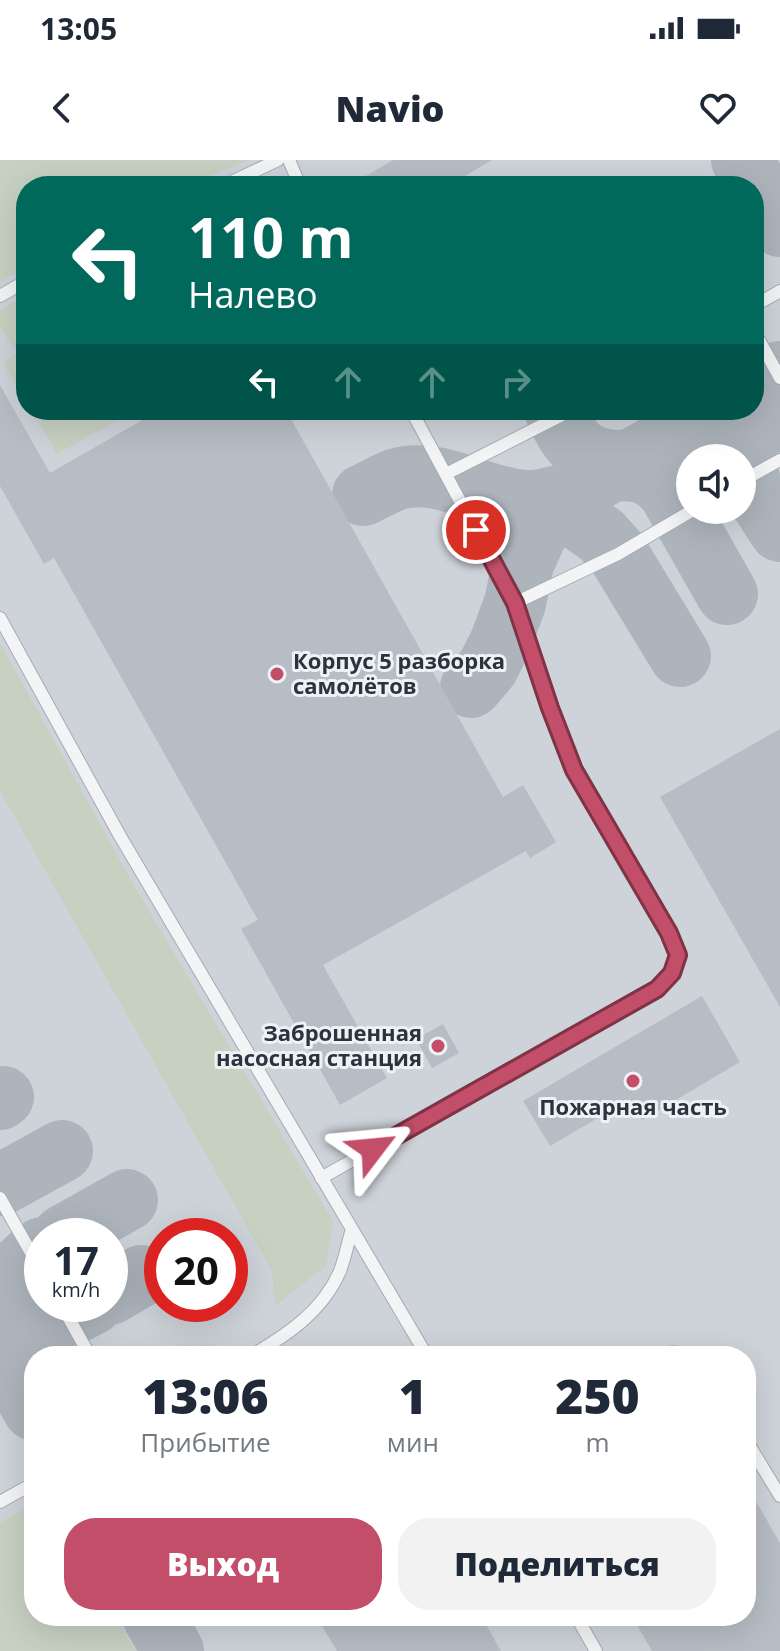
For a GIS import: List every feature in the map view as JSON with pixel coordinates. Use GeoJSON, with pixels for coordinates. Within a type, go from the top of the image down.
{"type":"FeatureCollection","features":[{"type":"Feature","properties":{"kind":"lane"},"geometry":{"type":"LineString","coordinates":[[244,176],[278,160]]}},
{"type":"Feature","properties":{"kind":"lane"},"geometry":{"type":"LineString","coordinates":[[764,349],[780,378]]}},
{"type":"Feature","properties":{"kind":"lane"},"geometry":{"type":"LineString","coordinates":[[321,1178],[657,989],[672,973],[678,955],[669,933],[574,770],[515,603],[416,420]]}},
{"type":"Feature","properties":{"kind":"lane"},"geometry":{"type":"LineString","coordinates":[[446,474],[552,420]]}},
{"type":"Feature","properties":{"kind":"lane"},"geometry":{"type":"LineString","coordinates":[[756,473],[780,460]]}},
{"type":"Feature","properties":{"kind":"lane"},"geometry":{"type":"LineString","coordinates":[[515,603],[618,554],[676,520]]}},
{"type":"Feature","properties":{"kind":"lane"},"geometry":{"type":"LineString","coordinates":[[0,618],[120,836],[421,1346]]}},
{"type":"Feature","properties":{"kind":"lane"},"geometry":{"type":"LineString","coordinates":[[0,1198],[24,1240]]}},
{"type":"Feature","properties":{"kind":"lane"},"geometry":{"type":"LineString","coordinates":[[266,1346],[302,1323],[326,1297],[340,1270],[352,1229]]}},
{"type":"Feature","properties":{"kind":"lane"},"geometry":{"type":"LineString","coordinates":[[71,1322],[84,1346]]}},
{"type":"Feature","properties":{"kind":"lane"},"geometry":{"type":"LineString","coordinates":[[756,1456],[780,1496]]}},
{"type":"Feature","properties":{"kind":"lane"},"geometry":{"type":"LineString","coordinates":[[0,1502],[24,1489]]}},
{"type":"Feature","properties":{"kind":"lane"},"geometry":{"type":"LineString","coordinates":[[582,1626],[596,1651]]}},
{"type":"Feature","properties":{"kind":"shaded area"},"geometry":{"type":"Polygon","coordinates":[[[0,160],[780,160],[780,1651],[0,1651],[0,160]]]}},
{"type":"Feature","properties":{"kind":"green space"},"geometry":{"type":"Polygon","coordinates":[[[0,160],[249,160],[210,176],[16,176],[16,273],[0,282],[0,160]]]}},
{"type":"Feature","properties":{"kind":"green space"},"geometry":{"type":"Polygon","coordinates":[[[16,301],[16,351],[0,327],[0,310],[16,301]]]}},
{"type":"Feature","properties":{"kind":"green space"},"geometry":{"type":"Polygon","coordinates":[[[16,354],[16,384],[3,363],[16,354]]]}},
{"type":"Feature","properties":{"kind":"green space"},"geometry":{"type":"Polygon","coordinates":[[[37,420],[117,420],[57,454],[37,420]]]}},
{"type":"Feature","properties":{"kind":"green space"},"geometry":{"type":"Polygon","coordinates":[[[0,643],[136,889],[333,1221],[326,1266],[275,1306],[272,1271],[248,1229],[248,1218],[242,1218],[0,791],[0,643]]]}},
{"type":"Feature","properties":{"kind":"green space"},"geometry":{"type":"Polygon","coordinates":[[[24,1509],[24,1626],[121,1626],[136,1651],[0,1651],[0,1523],[24,1509]]]}},
{"type":"Feature","properties":{"kind":"building"},"geometry":{"type":"Polygon","coordinates":[[[393,160],[492,160],[465,176],[366,176],[393,160]]]}},
{"type":"Feature","properties":{"kind":"building","name":"Корпус 5 разборка самолётов"},"geometry":{"type":"Polygon","coordinates":[[[0,385],[16,413],[16,420],[20,420],[50,473],[143,420],[292,420],[503,797],[523,785],[556,842],[530,858],[526,851],[323,965],[387,1078],[340,1105],[241,929],[258,920],[54,558],[44,564],[0,486],[0,385]]]}},
{"type":"Feature","properties":{"kind":"building"},"geometry":{"type":"Polygon","coordinates":[[[780,729],[780,1007],[660,797],[780,729]]]}},
{"type":"Feature","properties":{"kind":"building","name":"Пожарная часть"},"geometry":{"type":"Polygon","coordinates":[[[702,996],[740,1062],[642,1120],[630,1099],[550,1146],[523,1101],[702,996]]]}},
{"type":"Feature","properties":{"kind":"building","name":"Заброшенная насосная станция"},"geometry":{"type":"Polygon","coordinates":[[[443,1024],[459,1053],[432,1068],[416,1039],[443,1024]]]}},
{"type":"Feature","properties":{"kind":"building"},"geometry":{"type":"Polygon","coordinates":[[[756,1501],[780,1543],[780,1651],[652,1651],[638,1626],[756,1626],[756,1501]]]}},
{"type":"Feature","properties":{"kind":"building"},"geometry":{"type":"Polygon","coordinates":[[[322,1626],[487,1626],[501,1651],[337,1651],[322,1626]]]}},
{"type":"Feature","properties":{"kind":"taxiway"},"geometry":{"type":"LineString","coordinates":[[742,160],[751,176]]}},
{"type":"Feature","properties":{"kind":"taxiway"},"geometry":{"type":"LineString","coordinates":[[764,198],[780,226]]}},
{"type":"Feature","properties":{"kind":"taxiway"},"geometry":{"type":"LineString","coordinates":[[764,401],[772,381],[780,372]]}},
{"type":"Feature","properties":{"kind":"taxiway"},"geometry":{"type":"LineString","coordinates":[[560,420],[582,451],[602,459],[630,461]]}},
{"type":"Feature","properties":{"kind":"taxiway"},"geometry":{"type":"LineString","coordinates":[[471,687],[488,667],[501,641],[515,603],[523,564],[542,521],[576,491],[702,420]]}},
{"type":"Feature","properties":{"kind":"taxiway"},"geometry":{"type":"LineString","coordinates":[[757,420],[745,464],[751,486],[780,531]]}},
{"type":"Feature","properties":{"kind":"taxiway"},"geometry":{"type":"LineString","coordinates":[[614,470],[645,474],[669,492],[727,594]]}},
{"type":"Feature","properties":{"kind":"taxiway"},"geometry":{"type":"LineString","coordinates":[[363,495],[397,479],[413,476],[445,480],[492,495],[524,501],[567,494]]}},
{"type":"Feature","properties":{"kind":"taxiway"},"geometry":{"type":"LineString","coordinates":[[525,501],[572,515],[601,535],[618,554],[680,656]]}},
{"type":"Feature","properties":{"kind":"taxiway"},"geometry":{"type":"LineString","coordinates":[[0,1185],[62,1151]]}},
{"type":"Feature","properties":{"kind":"taxiway"},"geometry":{"type":"LineString","coordinates":[[95,1218],[127,1200]]}},
{"type":"Feature","properties":{"kind":"taxiway"},"geometry":{"type":"LineString","coordinates":[[0,1309],[5,1290],[24,1263]]}},
{"type":"Feature","properties":{"kind":"taxiway"},"geometry":{"type":"LineString","coordinates":[[128,1284],[141,1276]]}},
{"type":"Feature","properties":{"kind":"taxiway"},"geometry":{"type":"LineString","coordinates":[[0,1314],[24,1321]]}},
{"type":"Feature","properties":{"kind":"taxiway"},"geometry":{"type":"LineString","coordinates":[[0,1351],[24,1393]]}},
{"type":"Feature","properties":{"kind":"taxiway"},"geometry":{"type":"LineString","coordinates":[[159,1626],[173,1651]]}},
{"type":"Feature","properties":{"kind":"place","name":"Корпус 5 разборка самолётов"},"geometry":{"type":"Point","coordinates":[277,674]}},
{"type":"Feature","properties":{"kind":"place","name":"Заброшенная насосная станция"},"geometry":{"type":"Point","coordinates":[438,1046]}},
{"type":"Feature","properties":{"kind":"place","name":"Пожарная часть"},"geometry":{"type":"Point","coordinates":[633,1081]}},
{"type":"Feature","properties":{"kind":"route"},"geometry":{"type":"LineString","coordinates":[[373,1149],[657,989],[672,973],[678,955],[669,933],[574,770],[515,603],[476,530]]}}]}
